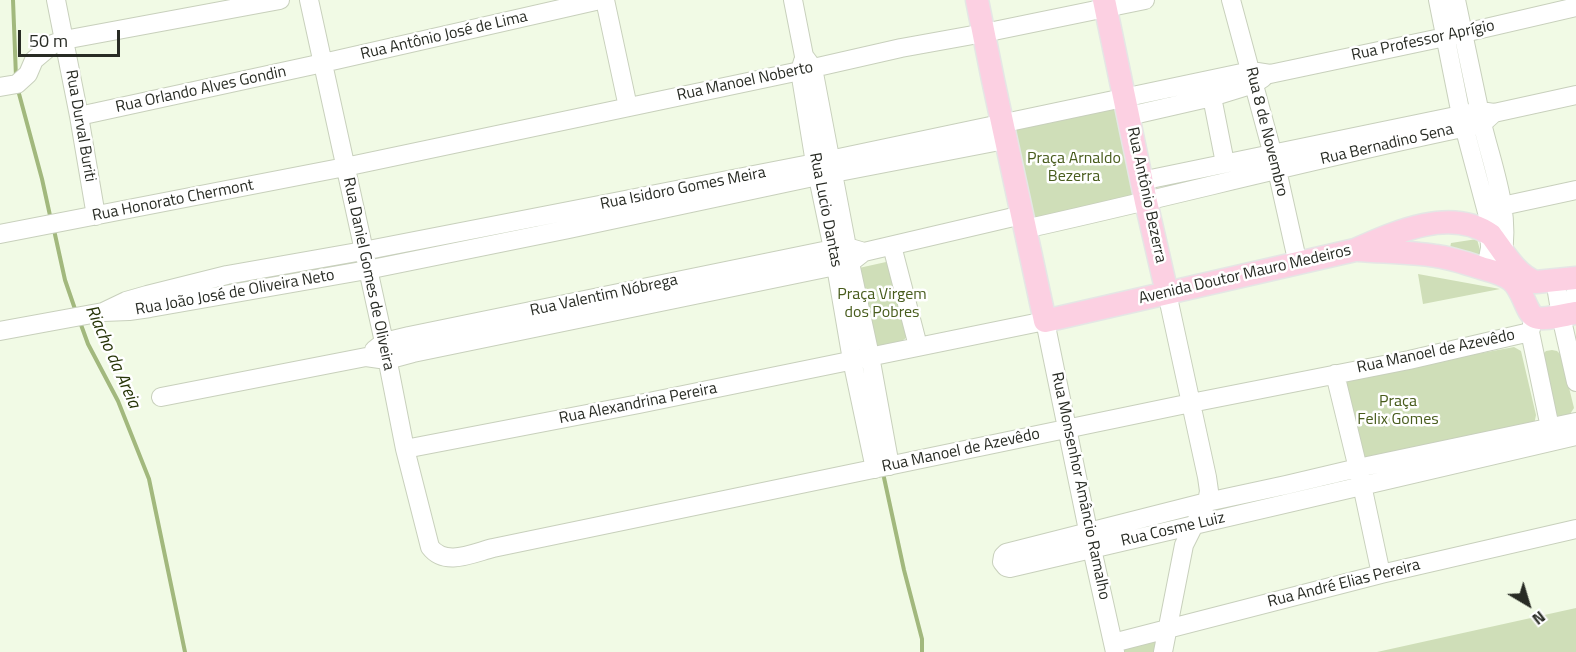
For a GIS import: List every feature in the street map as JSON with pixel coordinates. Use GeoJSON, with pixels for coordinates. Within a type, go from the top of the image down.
{"type":"FeatureCollection","features":[{"type":"Feature","properties":{"kind":"main road"},"geometry":{"type":"LineString","coordinates":[[977,0],[1045,321]]}},
{"type":"Feature","properties":{"kind":"main road","name":"Rua Antônio Bezerra"},"geometry":{"type":"LineString","coordinates":[[1105,4],[1167,293]]}},
{"type":"Feature","properties":{"kind":"main road","name":"Avenida Doutor Mauro Medeiros"},"geometry":{"type":"LineString","coordinates":[[1045,321],[1355,250],[1393,233],[1438,223],[1465,224],[1480,229],[1495,257]]}},
{"type":"Feature","properties":{"kind":"main road"},"geometry":{"type":"LineString","coordinates":[[1355,250],[1436,256],[1495,257],[1526,277],[1548,284],[1528,308],[1532,325]]}},
{"type":"Feature","properties":{"kind":"main road"},"geometry":{"type":"LineString","coordinates":[[1532,325],[1538,319],[1571,310]]}},
{"type":"Feature","properties":{"kind":"street","name":"Rua Durval Buriti"},"geometry":{"type":"LineString","coordinates":[[56,0],[96,216]]}},
{"type":"Feature","properties":{"kind":"street"},"geometry":{"type":"LineString","coordinates":[[0,87],[17,84],[28,74],[34,60],[53,44],[64,40],[280,0]]}},
{"type":"Feature","properties":{"kind":"street","name":"Rua Daniel Gomes de Oliveira"},"geometry":{"type":"LineString","coordinates":[[309,0],[405,449],[430,547]]}},
{"type":"Feature","properties":{"kind":"street"},"geometry":{"type":"LineString","coordinates":[[603,0],[628,107]]}},
{"type":"Feature","properties":{"kind":"street","name":"Rua Antônio José de Lima"},"geometry":{"type":"LineString","coordinates":[[323,63],[603,0]]}},
{"type":"Feature","properties":{"kind":"street","name":"Rua Lucio Dantas"},"geometry":{"type":"LineString","coordinates":[[793,0],[824,168],[846,255],[861,358],[883,467]]}},
{"type":"Feature","properties":{"kind":"street","name":"Rua Manoel Noberto"},"geometry":{"type":"LineString","coordinates":[[345,167],[628,107],[806,65],[984,33],[1105,4],[1145,0]]}},
{"type":"Feature","properties":{"kind":"street","name":"Rua 8 de Novembro"},"geometry":{"type":"LineString","coordinates":[[1231,0],[1274,162],[1298,264]]}},
{"type":"Feature","properties":{"kind":"street"},"geometry":{"type":"LineString","coordinates":[[1438,0],[1455,35],[1485,116],[1495,207]]}},
{"type":"Feature","properties":{"kind":"street"},"geometry":{"type":"LineString","coordinates":[[1456,0],[1455,35],[1462,121],[1505,231],[1495,257]]}},
{"type":"Feature","properties":{"kind":"street","name":"Rua Professor Aprígio"},"geometry":{"type":"LineString","coordinates":[[1127,107],[1576,7]]}},
{"type":"Feature","properties":{"kind":"street","name":"Rua Orlando Alves Gondin"},"geometry":{"type":"LineString","coordinates":[[79,116],[323,63]]}},
{"type":"Feature","properties":{"kind":"street","name":"Rua Professor Aprígio"},"geometry":{"type":"LineString","coordinates":[[1127,107],[1212,97],[1252,78]]}},
{"type":"Feature","properties":{"kind":"street","name":"Rua Bernadino Sena"},"geometry":{"type":"LineString","coordinates":[[1274,162],[1576,95]]}},
{"type":"Feature","properties":{"kind":"street"},"geometry":{"type":"LineString","coordinates":[[1212,97],[1225,163]]}},
{"type":"Feature","properties":{"kind":"street","name":"Rua Isidoro Gomes Meira"},"geometry":{"type":"LineString","coordinates":[[367,270],[567,221],[1127,107]]}},
{"type":"Feature","properties":{"kind":"street"},"geometry":{"type":"LineString","coordinates":[[1144,194],[1225,163],[1274,162]]}},
{"type":"Feature","properties":{"kind":"street"},"geometry":{"type":"LineString","coordinates":[[1144,194],[1274,162]]}},
{"type":"Feature","properties":{"kind":"street","name":"Rua Honorato Chermont"},"geometry":{"type":"LineString","coordinates":[[0,234],[345,167]]}},
{"type":"Feature","properties":{"kind":"street"},"geometry":{"type":"LineString","coordinates":[[1495,207],[1576,190]]}},
{"type":"Feature","properties":{"kind":"street","name":"Rua Valentim Nóbrega"},"geometry":{"type":"LineString","coordinates":[[161,397],[366,357],[385,351],[846,255],[1023,222],[1144,194]]}},
{"type":"Feature","properties":{"kind":"street","name":"Rua Isidoro Gomes Meira"},"geometry":{"type":"LineString","coordinates":[[363,251],[567,221]]}},
{"type":"Feature","properties":{"kind":"street"},"geometry":{"type":"LineString","coordinates":[[892,246],[918,346]]}},
{"type":"Feature","properties":{"kind":"street","name":"Rua João José de Oliveira Neto"},"geometry":{"type":"LineString","coordinates":[[103,312],[147,295],[227,275],[363,251]]}},
{"type":"Feature","properties":{"kind":"street","name":"Rua João José de Oliveira Neto"},"geometry":{"type":"LineString","coordinates":[[0,331],[103,312],[150,308],[367,270]]}},
{"type":"Feature","properties":{"kind":"street"},"geometry":{"type":"LineString","coordinates":[[1548,284],[1571,310]]}},
{"type":"Feature","properties":{"kind":"street"},"geometry":{"type":"LineString","coordinates":[[1163,652],[1184,545],[1207,502],[1209,491],[1167,293]]}},
{"type":"Feature","properties":{"kind":"street"},"geometry":{"type":"LineString","coordinates":[[1576,294],[1573,297],[1571,310],[1576,382]]}},
{"type":"Feature","properties":{"kind":"street","name":"Rua Alexandrina Pereira"},"geometry":{"type":"LineString","coordinates":[[405,449],[1045,321]]}},
{"type":"Feature","properties":{"kind":"street","name":"Rua Monsenhor Amâncio Ramalho"},"geometry":{"type":"LineString","coordinates":[[1045,321],[1114,647]]}},
{"type":"Feature","properties":{"kind":"street"},"geometry":{"type":"LineString","coordinates":[[1532,325],[1552,434]]}},
{"type":"Feature","properties":{"kind":"street","name":"Rua Manoel de Azevêdo"},"geometry":{"type":"LineString","coordinates":[[430,547],[443,557],[458,557],[1191,403],[1409,360],[1532,325]]}},
{"type":"Feature","properties":{"kind":"street"},"geometry":{"type":"LineString","coordinates":[[1335,374],[1381,574]]}},
{"type":"Feature","properties":{"kind":"street","name":"Rua Cosme Luiz"},"geometry":{"type":"LineString","coordinates":[[1090,541],[1194,525],[1360,477],[1552,434],[1576,422]]}},
{"type":"Feature","properties":{"kind":"street","name":"Rua Cosme Luiz"},"geometry":{"type":"LineString","coordinates":[[1552,434],[1576,436]]}},
{"type":"Feature","properties":{"kind":"street","name":"Rua Cosme Luiz"},"geometry":{"type":"LineString","coordinates":[[1090,541],[1207,502],[1286,485],[1360,477]]}},
{"type":"Feature","properties":{"kind":"street","name":"Rua André Elias Pereira"},"geometry":{"type":"LineString","coordinates":[[1114,647],[1169,627],[1381,574],[1576,529]]}},
{"type":"Feature","properties":{"kind":"green space","name":"Praça Arnaldo Bezerra"},"geometry":{"type":"Polygon","coordinates":[[[1117,96],[1115,109],[1135,200],[1029,233],[1013,131],[1117,96]]]}},
{"type":"Feature","properties":{"kind":"green space"},"geometry":{"type":"Polygon","coordinates":[[[1477,239],[1481,254],[1477,258],[1450,248],[1451,243],[1477,239]]]}},
{"type":"Feature","properties":{"kind":"green space","name":"Praça Virgem dos Pobres"},"geometry":{"type":"Polygon","coordinates":[[[890,263],[907,337],[896,343],[880,346],[876,345],[859,268],[890,263]]]}},
{"type":"Feature","properties":{"kind":"green space"},"geometry":{"type":"Polygon","coordinates":[[[1418,274],[1500,289],[1423,304],[1418,274]]]}},
{"type":"Feature","properties":{"kind":"green space","name":"Praça Felix Gomes"},"geometry":{"type":"Polygon","coordinates":[[[1514,347],[1521,351],[1536,415],[1534,425],[1362,461],[1343,386],[1348,378],[1514,347]]]}},
{"type":"Feature","properties":{"kind":"green space"},"geometry":{"type":"Polygon","coordinates":[[[1552,350],[1561,355],[1574,408],[1568,417],[1556,415],[1542,355],[1552,350]]]}},
{"type":"Feature","properties":{"kind":"green space"},"geometry":{"type":"Polygon","coordinates":[[[1576,608],[1576,652],[1377,652],[1576,608]]]}},
{"type":"Feature","properties":{"kind":"green space"},"geometry":{"type":"Polygon","coordinates":[[[1163,639],[1161,652],[1120,652],[1119,650],[1163,639]]]}},
{"type":"Feature","properties":{"kind":"waterway","name":"Riacho da Areia"},"geometry":{"type":"LineString","coordinates":[[13,0],[16,77]]}},
{"type":"Feature","properties":{"kind":"waterway","name":"Riacho da Areia"},"geometry":{"type":"LineString","coordinates":[[18,90],[51,220]]}},
{"type":"Feature","properties":{"kind":"waterway","name":"Riacho da Areia"},"geometry":{"type":"LineString","coordinates":[[54,230],[65,280],[76,312]]}},
{"type":"Feature","properties":{"kind":"waterway","name":"Riacho da Areia"},"geometry":{"type":"LineString","coordinates":[[80,322],[88,344],[118,401],[149,479],[185,652]]}},
{"type":"Feature","properties":{"kind":"waterway"},"geometry":{"type":"LineString","coordinates":[[883,473],[922,639],[922,652]]}}]}
